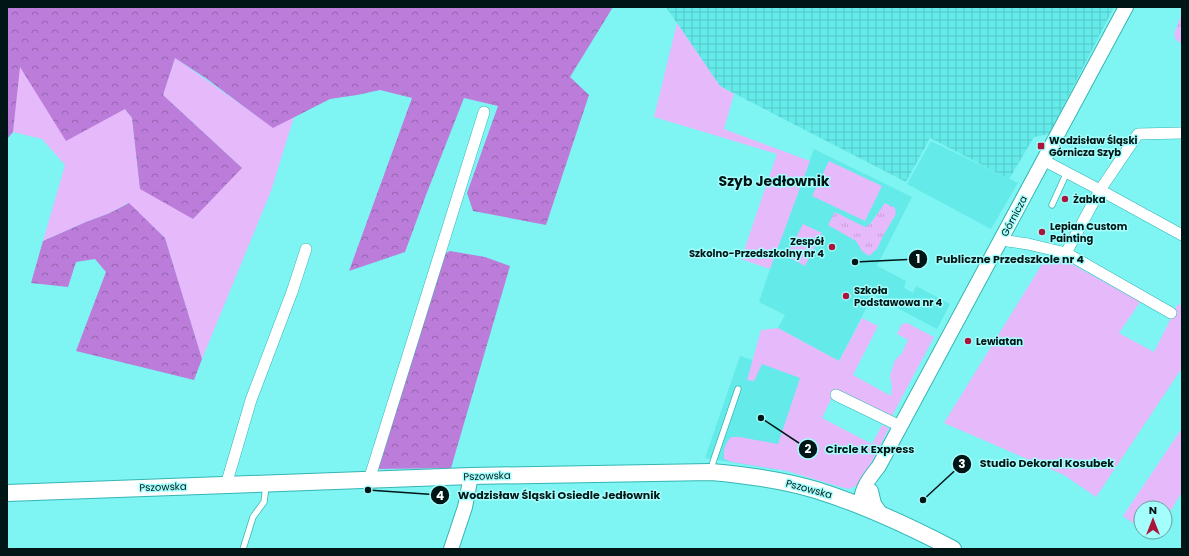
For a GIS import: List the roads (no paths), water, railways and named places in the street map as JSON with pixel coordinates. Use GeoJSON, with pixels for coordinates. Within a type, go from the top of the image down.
{"type":"FeatureCollection","features":[{"type":"Feature","properties":{"kind":"main road","name":"Pszowska"},"geometry":{"type":"LineString","coordinates":[[7,493],[471,476],[711,472],[742,474],[793,484],[834,496],[881,514],[953,549]]}},
{"type":"Feature","properties":{"kind":"street","name":"Górnicza"},"geometry":{"type":"LineString","coordinates":[[860,505],[862,493],[868,488],[1126,7]]}},
{"type":"Feature","properties":{"kind":"street"},"geometry":{"type":"LineString","coordinates":[[369,480],[484,112]]}},
{"type":"Feature","properties":{"kind":"street"},"geometry":{"type":"LineString","coordinates":[[1066,253],[1100,190],[1138,134],[1182,133]]}},
{"type":"Feature","properties":{"kind":"street"},"geometry":{"type":"LineString","coordinates":[[1043,160],[1182,235]]}},
{"type":"Feature","properties":{"kind":"street"},"geometry":{"type":"LineString","coordinates":[[1002,239],[1008,242],[1028,244],[1066,253],[1171,313]]}},
{"type":"Feature","properties":{"kind":"street"},"geometry":{"type":"LineString","coordinates":[[226,485],[251,400],[292,292],[306,249]]}},
{"type":"Feature","properties":{"kind":"street"},"geometry":{"type":"LineString","coordinates":[[836,395],[900,426]]}},
{"type":"Feature","properties":{"kind":"street"},"geometry":{"type":"LineString","coordinates":[[451,549],[465,507],[471,476]]}},
{"type":"Feature","properties":{"kind":"street"},"geometry":{"type":"LineString","coordinates":[[834,496],[868,488],[874,504],[881,514]]}},
{"type":"Feature","properties":{"kind":"lane"},"geometry":{"type":"LineString","coordinates":[[1052,205],[1067,172]]}},
{"type":"Feature","properties":{"kind":"lane"},"geometry":{"type":"LineString","coordinates":[[711,472],[738,389]]}},
{"type":"Feature","properties":{"kind":"lane"},"geometry":{"type":"LineString","coordinates":[[242,549],[253,517],[264,502],[267,483]]}},
{"type":"Feature","properties":{"kind":"place","name":"Wodzisław Śląski Górnicza Szyb"},"geometry":{"type":"Point","coordinates":[1041,146]}},
{"type":"Feature","properties":{"kind":"place","name":"Żabka"},"geometry":{"type":"Point","coordinates":[1065,199]}},
{"type":"Feature","properties":{"kind":"place","name":"Lepian Custom Painting"},"geometry":{"type":"Point","coordinates":[1042,232]}},
{"type":"Feature","properties":{"kind":"place","name":"Zespół Szkolno-Przedszkolny nr 4"},"geometry":{"type":"Point","coordinates":[832,247]}},
{"type":"Feature","properties":{"kind":"place","name":"Publiczne Przedszkole nr 4"},"geometry":{"type":"Point","coordinates":[855,262]}},
{"type":"Feature","properties":{"kind":"place","name":"Szkoła Podstawowa nr 4"},"geometry":{"type":"Point","coordinates":[846,296]}},
{"type":"Feature","properties":{"kind":"place","name":"Lewiatan"},"geometry":{"type":"Point","coordinates":[968,341]}},
{"type":"Feature","properties":{"kind":"place","name":"Circle K Express"},"geometry":{"type":"Point","coordinates":[761,418]}},
{"type":"Feature","properties":{"kind":"place","name":"Wodzisław Śląski Osiedle Jedłownik"},"geometry":{"type":"Point","coordinates":[368,490]}},
{"type":"Feature","properties":{"kind":"place","name":"Studio Dekoral Kosubek"},"geometry":{"type":"Point","coordinates":[923,500]}},
{"type":"Feature","properties":{"kind":"district","name":"Szyb Jedłownik"},"geometry":{"type":"Point","coordinates":[774,181]}}]}
